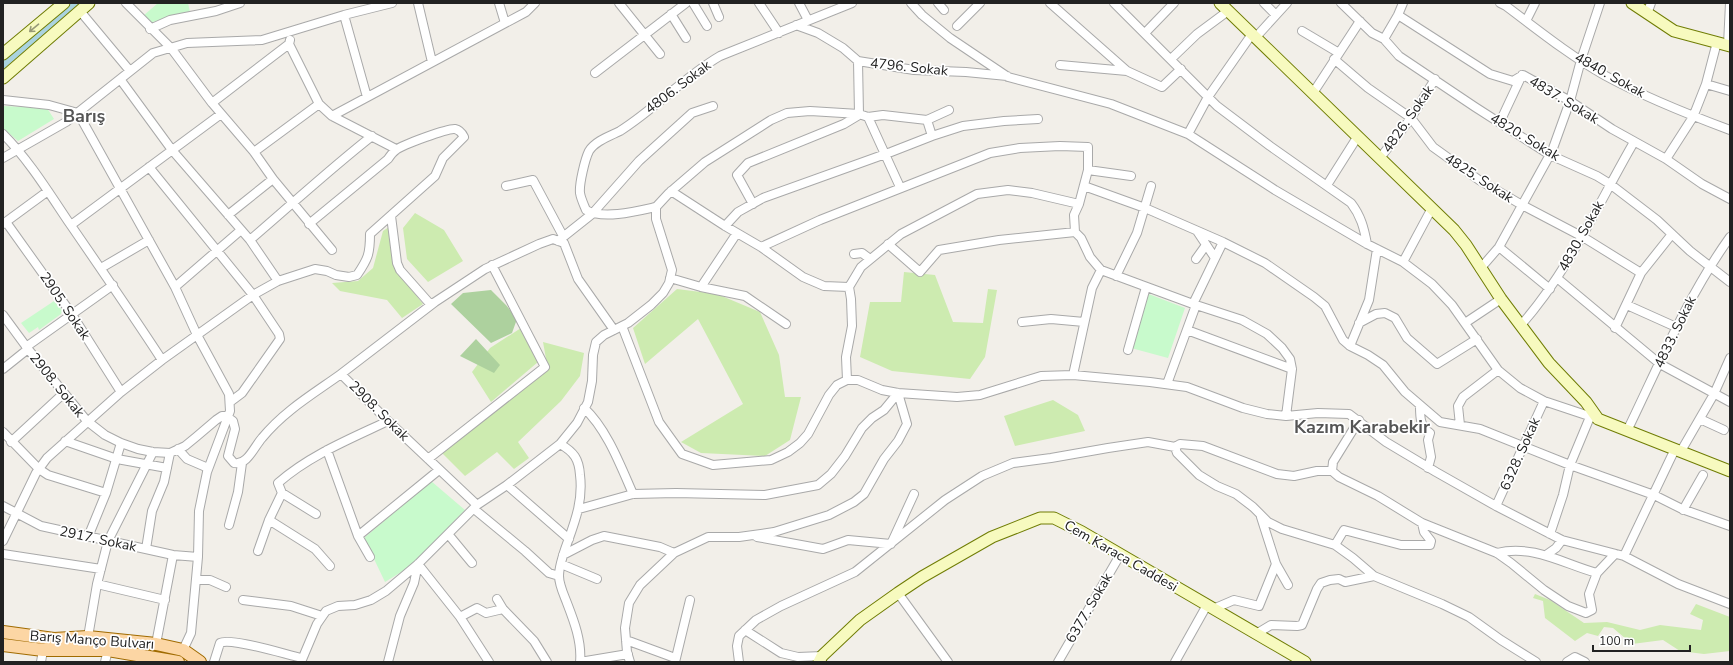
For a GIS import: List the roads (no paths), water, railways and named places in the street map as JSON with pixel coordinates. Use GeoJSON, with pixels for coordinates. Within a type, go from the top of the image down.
{"type":"FeatureCollection","features":[{"type":"Feature","properties":{"kind":"main road","name":"Barış Manço Bulvarı"},"geometry":{"type":"LineString","coordinates":[[3,632],[54,639],[88,637],[156,644],[183,650],[200,662]]}},
{"type":"Feature","properties":{"kind":"main road","name":"Barış Manço Bulvarı"},"geometry":{"type":"LineString","coordinates":[[3,645],[42,656],[107,656],[174,661]]}},
{"type":"Feature","properties":{"kind":"street"},"geometry":{"type":"LineString","coordinates":[[3,54],[64,3]]}},
{"type":"Feature","properties":{"kind":"street"},"geometry":{"type":"LineString","coordinates":[[126,3],[150,29],[171,48],[212,103],[254,152],[309,224],[332,250]]}},
{"type":"Feature","properties":{"kind":"street"},"geometry":{"type":"LineString","coordinates":[[150,29],[170,20],[216,11],[240,3]]}},
{"type":"Feature","properties":{"kind":"street"},"geometry":{"type":"LineString","coordinates":[[3,158],[66,122],[153,53],[187,43],[262,40],[344,15],[383,4],[392,3]]}},
{"type":"Feature","properties":{"kind":"street"},"geometry":{"type":"LineString","coordinates":[[418,3],[432,62]]}},
{"type":"Feature","properties":{"kind":"street"},"geometry":{"type":"LineString","coordinates":[[499,3],[506,23]]}},
{"type":"Feature","properties":{"kind":"street"},"geometry":{"type":"LineString","coordinates":[[332,116],[526,12],[535,3]]}},
{"type":"Feature","properties":{"kind":"street"},"geometry":{"type":"LineString","coordinates":[[620,3],[660,54]]}},
{"type":"Feature","properties":{"kind":"street"},"geometry":{"type":"LineString","coordinates":[[595,73],[686,3]]}},
{"type":"Feature","properties":{"kind":"street"},"geometry":{"type":"LineString","coordinates":[[693,3],[707,26]]}},
{"type":"Feature","properties":{"kind":"street"},"geometry":{"type":"LineString","coordinates":[[713,3],[719,17]]}},
{"type":"Feature","properties":{"kind":"street"},"geometry":{"type":"LineString","coordinates":[[759,3],[779,33]]}},
{"type":"Feature","properties":{"kind":"street"},"geometry":{"type":"LineString","coordinates":[[799,3],[808,20]]}},
{"type":"Feature","properties":{"kind":"street","name":"4806. Sokak"},"geometry":{"type":"LineString","coordinates":[[589,212],[580,192],[582,175],[590,151],[598,143],[626,126],[700,68],[720,56],[852,3]]}},
{"type":"Feature","properties":{"kind":"street"},"geometry":{"type":"LineString","coordinates":[[911,3],[922,15],[950,38],[1008,76],[1111,104],[1188,134],[1276,190],[1377,250],[1403,262],[1432,284],[1452,305],[1498,370],[1520,388],[1544,401],[1594,418],[1730,471]]}},
{"type":"Feature","properties":{"kind":"street"},"geometry":{"type":"LineString","coordinates":[[938,3],[944,10]]}},
{"type":"Feature","properties":{"kind":"street"},"geometry":{"type":"LineString","coordinates":[[957,26],[980,3]]}},
{"type":"Feature","properties":{"kind":"street"},"geometry":{"type":"LineString","coordinates":[[1050,3],[1127,71],[1162,87],[1181,69]]}},
{"type":"Feature","properties":{"kind":"street"},"geometry":{"type":"LineString","coordinates":[[1114,3],[1217,106],[1270,146],[1351,203],[1364,225],[1367,244]]}},
{"type":"Feature","properties":{"kind":"street"},"geometry":{"type":"LineString","coordinates":[[1145,33],[1174,3]]}},
{"type":"Feature","properties":{"kind":"street"},"geometry":{"type":"LineString","coordinates":[[1264,3],[1276,15]]}},
{"type":"Feature","properties":{"kind":"street"},"geometry":{"type":"LineString","coordinates":[[1188,134],[1208,98],[1254,35],[1287,3]]}},
{"type":"Feature","properties":{"kind":"street","name":"4820. Sokak"},"geometry":{"type":"LineString","coordinates":[[1341,3],[1372,33],[1384,39],[1399,56],[1435,79],[1474,107],[1500,122],[1550,155],[1597,176],[1610,184],[1657,220],[1690,251],[1730,282]]}},
{"type":"Feature","properties":{"kind":"street"},"geometry":{"type":"LineString","coordinates":[[1384,39],[1403,3]]}},
{"type":"Feature","properties":{"kind":"street","name":"4840. Sokak"},"geometry":{"type":"LineString","coordinates":[[1500,3],[1554,43],[1605,75],[1693,116],[1730,130]]}},
{"type":"Feature","properties":{"kind":"street"},"geometry":{"type":"LineString","coordinates":[[1526,21],[1535,3]]}},
{"type":"Feature","properties":{"kind":"street"},"geometry":{"type":"LineString","coordinates":[[1480,269],[1499,247],[1550,155],[1570,101],[1581,60],[1600,3]]}},
{"type":"Feature","properties":{"kind":"street"},"geometry":{"type":"LineString","coordinates":[[1632,3],[1674,31],[1729,45],[1730,3]]}},
{"type":"Feature","properties":{"kind":"street"},"geometry":{"type":"LineString","coordinates":[[1647,14],[1651,3]]}},
{"type":"Feature","properties":{"kind":"street"},"geometry":{"type":"LineString","coordinates":[[3,78],[84,7],[130,71]]}},
{"type":"Feature","properties":{"kind":"street"},"geometry":{"type":"LineString","coordinates":[[1171,59],[1224,7],[1454,230],[1466,244],[1480,269],[1501,299],[1549,363],[1586,402],[1594,418]]}},
{"type":"Feature","properties":{"kind":"street"},"geometry":{"type":"LineString","coordinates":[[671,14],[686,38]]}},
{"type":"Feature","properties":{"kind":"street"},"geometry":{"type":"LineString","coordinates":[[344,15],[367,97]]}},
{"type":"Feature","properties":{"kind":"street","name":"4837. Sokak"},"geometry":{"type":"LineString","coordinates":[[1398,15],[1490,74],[1512,81],[1523,75],[1570,101],[1634,142],[1666,159],[1702,184],[1727,198]]}},
{"type":"Feature","properties":{"kind":"street"},"geometry":{"type":"LineString","coordinates":[[1313,93],[1360,21]]}},
{"type":"Feature","properties":{"kind":"street","name":"4796. Sokak"},"geometry":{"type":"LineString","coordinates":[[796,25],[818,33],[843,48],[858,61],[914,70],[966,72],[1008,76]]}},
{"type":"Feature","properties":{"kind":"street"},"geometry":{"type":"LineString","coordinates":[[212,103],[289,44],[293,31]]}},
{"type":"Feature","properties":{"kind":"street","name":"4825. Sokak"},"geometry":{"type":"LineString","coordinates":[[1302,31],[1337,56],[1368,88],[1411,118],[1433,147],[1479,180],[1522,205],[1583,237],[1641,273]]}},
{"type":"Feature","properties":{"kind":"street"},"geometry":{"type":"LineString","coordinates":[[1666,159],[1693,116],[1706,84],[1717,42]]}},
{"type":"Feature","properties":{"kind":"street"},"geometry":{"type":"LineString","coordinates":[[289,44],[319,104],[332,116],[396,150]]}},
{"type":"Feature","properties":{"kind":"street"},"geometry":{"type":"LineString","coordinates":[[858,61],[859,114]]}},
{"type":"Feature","properties":{"kind":"street"},"geometry":{"type":"LineString","coordinates":[[1060,65],[1127,71]]}},
{"type":"Feature","properties":{"kind":"street"},"geometry":{"type":"LineString","coordinates":[[1500,122],[1523,75]]}},
{"type":"Feature","properties":{"kind":"street"},"geometry":{"type":"LineString","coordinates":[[120,79],[172,150],[250,240],[278,281]]}},
{"type":"Feature","properties":{"kind":"street","name":"4826. Sokak"},"geometry":{"type":"LineString","coordinates":[[1380,158],[1411,118],[1435,79]]}},
{"type":"Feature","properties":{"kind":"street"},"geometry":{"type":"LineString","coordinates":[[1706,84],[1730,91]]}},
{"type":"Feature","properties":{"kind":"street"},"geometry":{"type":"LineString","coordinates":[[3,100],[49,105],[78,113],[175,287],[197,335],[229,394],[230,402],[228,417],[208,468],[199,511],[198,557],[191,633],[183,650]]}},
{"type":"Feature","properties":{"kind":"street"},"geometry":{"type":"LineString","coordinates":[[254,152],[319,104]]}},
{"type":"Feature","properties":{"kind":"street"},"geometry":{"type":"LineString","coordinates":[[341,374],[431,305],[492,265],[539,244],[553,239],[560,239],[639,161],[692,113],[713,106]]}},
{"type":"Feature","properties":{"kind":"street"},"geometry":{"type":"LineString","coordinates":[[589,212],[634,212],[656,207],[671,191],[705,162],[771,120],[787,113],[810,111],[859,114],[868,117],[883,115],[927,120],[949,110]]}},
{"type":"Feature","properties":{"kind":"street"},"geometry":{"type":"LineString","coordinates":[[71,225],[221,114]]}},
{"type":"Feature","properties":{"kind":"street"},"geometry":{"type":"LineString","coordinates":[[753,204],[737,174],[748,164],[844,124],[859,114]]}},
{"type":"Feature","properties":{"kind":"street"},"geometry":{"type":"LineString","coordinates":[[868,117],[900,187]]}},
{"type":"Feature","properties":{"kind":"street"},"geometry":{"type":"LineString","coordinates":[[725,226],[738,212],[763,198],[932,136],[963,126],[1038,119]]}},
{"type":"Feature","properties":{"kind":"street"},"geometry":{"type":"LineString","coordinates":[[927,120],[932,136]]}},
{"type":"Feature","properties":{"kind":"street"},"geometry":{"type":"LineString","coordinates":[[3,541],[39,469],[47,458],[86,421],[162,360],[253,295],[278,281],[315,269],[327,271],[336,275],[349,277],[357,276],[367,261],[370,253],[370,234],[435,176],[443,158],[464,137],[462,133],[458,129],[453,128],[396,150],[388,159],[309,224]]}},
{"type":"Feature","properties":{"kind":"street"},"geometry":{"type":"LineString","coordinates":[[3,134],[18,149],[48,191],[113,285],[162,360]]}},
{"type":"Feature","properties":{"kind":"street"},"geometry":{"type":"LineString","coordinates":[[250,240],[328,170],[372,136]]}},
{"type":"Feature","properties":{"kind":"street"},"geometry":{"type":"LineString","coordinates":[[1327,185],[1358,136]]}},
{"type":"Feature","properties":{"kind":"street","name":"4830. Sokak"},"geometry":{"type":"LineString","coordinates":[[1521,325],[1540,304],[1583,237],[1610,184],[1634,142]]}},
{"type":"Feature","properties":{"kind":"street"},"geometry":{"type":"LineString","coordinates":[[761,247],[820,220],[990,152],[1020,148],[1060,146],[1088,147],[1088,170],[1079,204],[1074,215],[1075,232],[1081,238],[1090,257],[1101,270],[1242,320],[1267,334],[1282,348],[1290,359],[1292,369],[1286,416]]}},
{"type":"Feature","properties":{"kind":"street"},"geometry":{"type":"LineString","coordinates":[[149,167],[253,295],[279,334],[280,339],[242,393],[230,402]]}},
{"type":"Feature","properties":{"kind":"street"},"geometry":{"type":"LineString","coordinates":[[1088,170],[1131,176]]}},
{"type":"Feature","properties":{"kind":"street"},"geometry":{"type":"LineString","coordinates":[[228,215],[274,179]]}},
{"type":"Feature","properties":{"kind":"street"},"geometry":{"type":"LineString","coordinates":[[506,186],[533,180],[560,239],[564,243],[578,279],[614,330]]}},
{"type":"Feature","properties":{"kind":"street"},"geometry":{"type":"LineString","coordinates":[[1084,186],[1145,208],[1223,242],[1265,263],[1314,296],[1325,306],[1343,340],[1350,346],[1383,365],[1405,392],[1440,422],[1480,428],[1522,447],[1654,495],[1683,510],[1730,526]]}},
{"type":"Feature","properties":{"kind":"street"},"geometry":{"type":"LineString","coordinates":[[1116,276],[1137,233],[1151,186]]}},
{"type":"Feature","properties":{"kind":"street"},"geometry":{"type":"LineString","coordinates":[[1727,198],[1730,188]]}},
{"type":"Feature","properties":{"kind":"street"},"geometry":{"type":"LineString","coordinates":[[847,380],[846,357],[852,326],[849,287],[861,267],[901,234],[925,220],[977,194],[1008,190],[1038,194],[1079,204]]}},
{"type":"Feature","properties":{"kind":"street"},"geometry":{"type":"LineString","coordinates":[[5,223],[48,191]]}},
{"type":"Feature","properties":{"kind":"street"},"geometry":{"type":"LineString","coordinates":[[671,191],[761,247],[803,277],[824,286],[849,287]]}},
{"type":"Feature","properties":{"kind":"street"},"geometry":{"type":"LineString","coordinates":[[214,662],[220,643],[228,641],[270,649],[301,660],[317,624],[326,611],[338,606],[355,605],[371,600],[386,591],[418,564],[475,507],[507,486],[560,444],[577,423],[588,402],[592,381],[593,355],[596,342],[604,335],[622,326],[650,305],[663,293],[670,278],[672,270],[656,219],[656,207]]}},
{"type":"Feature","properties":{"kind":"street"},"geometry":{"type":"LineString","coordinates":[[1403,262],[1432,208]]}},
{"type":"Feature","properties":{"kind":"street"},"geometry":{"type":"LineString","coordinates":[[391,216],[397,263],[400,270],[431,305]]}},
{"type":"Feature","properties":{"kind":"street","name":"2905. Sokak"},"geometry":{"type":"LineString","coordinates":[[5,223],[72,313],[121,392]]}},
{"type":"Feature","properties":{"kind":"street"},"geometry":{"type":"LineString","coordinates":[[175,287],[241,230]]}},
{"type":"Feature","properties":{"kind":"street"},"geometry":{"type":"LineString","coordinates":[[1197,231],[1215,258]]}},
{"type":"Feature","properties":{"kind":"street"},"geometry":{"type":"LineString","coordinates":[[888,244],[920,272],[939,250],[999,240],[1075,232]]}},
{"type":"Feature","properties":{"kind":"street"},"geometry":{"type":"LineString","coordinates":[[701,287],[737,233]]}},
{"type":"Feature","properties":{"kind":"street"},"geometry":{"type":"LineString","coordinates":[[1615,328],[1641,273],[1672,234]]}},
{"type":"Feature","properties":{"kind":"street","name":"4833. Sokak"},"geometry":{"type":"LineString","coordinates":[[1627,431],[1660,364],[1676,327],[1709,266],[1730,237]]}},
{"type":"Feature","properties":{"kind":"street"},"geometry":{"type":"LineString","coordinates":[[101,268],[149,240]]}},
{"type":"Feature","properties":{"kind":"street"},"geometry":{"type":"LineString","coordinates":[[1167,384],[1195,304],[1223,242]]}},
{"type":"Feature","properties":{"kind":"street"},"geometry":{"type":"LineString","coordinates":[[1196,259],[1206,245]]}},
{"type":"Feature","properties":{"kind":"street"},"geometry":{"type":"LineString","coordinates":[[1499,247],[1550,289]]}},
{"type":"Feature","properties":{"kind":"street"},"geometry":{"type":"LineString","coordinates":[[1350,346],[1369,300],[1377,250]]}},
{"type":"Feature","properties":{"kind":"street"},"geometry":{"type":"LineString","coordinates":[[854,254],[862,253],[870,259]]}},
{"type":"Feature","properties":{"kind":"street"},"geometry":{"type":"LineString","coordinates":[[428,459],[545,367],[492,265]]}},
{"type":"Feature","properties":{"kind":"street"},"geometry":{"type":"LineString","coordinates":[[1073,375],[1092,288],[1101,270]]}},
{"type":"Feature","properties":{"kind":"street"},"geometry":{"type":"LineString","coordinates":[[670,278],[701,287],[744,296],[786,324]]}},
{"type":"Feature","properties":{"kind":"street"},"geometry":{"type":"LineString","coordinates":[[1557,278],[1615,328],[1660,364],[1730,402]]}},
{"type":"Feature","properties":{"kind":"street"},"geometry":{"type":"LineString","coordinates":[[3,369],[72,313],[113,285]]}},
{"type":"Feature","properties":{"kind":"street"},"geometry":{"type":"LineString","coordinates":[[1128,350],[1146,287]]}},
{"type":"Feature","properties":{"kind":"street"},"geometry":{"type":"LineString","coordinates":[[1465,323],[1501,299]]}},
{"type":"Feature","properties":{"kind":"street"},"geometry":{"type":"LineString","coordinates":[[1627,305],[1676,327]]}},
{"type":"Feature","properties":{"kind":"street"},"geometry":{"type":"LineString","coordinates":[[1359,324],[1376,314],[1385,313],[1395,318],[1407,338],[1437,364],[1477,339]]}},
{"type":"Feature","properties":{"kind":"street","name":"2908. Sokak"},"geometry":{"type":"LineString","coordinates":[[3,315],[27,348],[86,421],[105,435],[121,443],[153,452],[174,451]]}},
{"type":"Feature","properties":{"kind":"street"},"geometry":{"type":"LineString","coordinates":[[1022,322],[1050,319],[1084,322]]}},
{"type":"Feature","properties":{"kind":"street"},"geometry":{"type":"LineString","coordinates":[[622,326],[659,422],[682,454],[714,465],[771,460],[788,452],[800,443],[808,434],[829,395],[837,385],[847,380],[858,380],[882,390],[898,393],[957,397],[980,395],[1041,376],[1073,375],[1167,384],[1187,387],[1243,408],[1267,414],[1286,416],[1318,413],[1349,414],[1359,420],[1386,442],[1428,468],[1496,506],[1562,540],[1624,556],[1678,584],[1730,604]]}},
{"type":"Feature","properties":{"kind":"street"},"geometry":{"type":"LineString","coordinates":[[1187,330],[1292,369]]}},
{"type":"Feature","properties":{"kind":"street"},"geometry":{"type":"LineString","coordinates":[[1624,556],[1678,450],[1700,419],[1714,394],[1730,358]]}},
{"type":"Feature","properties":{"kind":"street"},"geometry":{"type":"LineString","coordinates":[[1460,424],[1458,406],[1464,397],[1498,370]]}},
{"type":"Feature","properties":{"kind":"street","name":"2908. Sokak"},"geometry":{"type":"LineString","coordinates":[[242,463],[277,421],[296,405],[341,374],[475,507],[549,573],[559,576]]}},
{"type":"Feature","properties":{"kind":"street"},"geometry":{"type":"LineString","coordinates":[[11,442],[64,393]]}},
{"type":"Feature","properties":{"kind":"street"},"geometry":{"type":"LineString","coordinates":[[579,509],[633,494],[676,493],[765,495],[818,485],[831,474],[845,456],[862,428],[872,418],[884,410],[898,393]]}},
{"type":"Feature","properties":{"kind":"street"},"geometry":{"type":"LineString","coordinates":[[560,444],[571,450],[579,464],[582,489],[579,509],[563,555],[559,576],[562,591],[575,625],[580,648],[580,662],[629,658],[624,628],[629,603],[640,585],[674,553],[708,537],[749,536],[774,532],[828,515],[854,502],[864,494],[884,459],[898,441],[907,424],[898,393]]}},
{"type":"Feature","properties":{"kind":"street","name":"6328. Sokak"},"geometry":{"type":"LineString","coordinates":[[1496,506],[1544,401]]}},
{"type":"Feature","properties":{"kind":"street"},"geometry":{"type":"LineString","coordinates":[[1420,406],[1420,418],[1424,430],[1430,433],[1428,440],[1431,457],[1428,468]]}},
{"type":"Feature","properties":{"kind":"street"},"geometry":{"type":"LineString","coordinates":[[584,408],[594,417],[633,494]]}},
{"type":"Feature","properties":{"kind":"street"},"geometry":{"type":"LineString","coordinates":[[146,549],[152,511],[164,482],[167,468],[174,451],[196,437],[222,416],[228,417],[233,421],[235,429],[228,456],[234,463],[242,463],[238,492],[229,526]]}},
{"type":"Feature","properties":{"kind":"street"},"geometry":{"type":"LineString","coordinates":[[1550,534],[1563,495],[1570,465],[1594,418]]}},
{"type":"Feature","properties":{"kind":"street"},"geometry":{"type":"LineString","coordinates":[[1700,419],[1724,430]]}},
{"type":"Feature","properties":{"kind":"street"},"geometry":{"type":"LineString","coordinates":[[1332,471],[1333,462],[1359,420]]}},
{"type":"Feature","properties":{"kind":"street"},"geometry":{"type":"LineString","coordinates":[[316,514],[282,493],[278,483],[292,470],[327,450],[388,421]]}},
{"type":"Feature","properties":{"kind":"street"},"geometry":{"type":"LineString","coordinates":[[3,432],[11,442],[39,469],[48,475],[106,493]]}},
{"type":"Feature","properties":{"kind":"street"},"geometry":{"type":"LineString","coordinates":[[66,441],[117,459],[167,468]]}},
{"type":"Feature","properties":{"kind":"street"},"geometry":{"type":"LineString","coordinates":[[739,662],[736,646],[739,636],[756,620],[781,606],[855,572],[945,500],[982,476],[1013,463],[1148,442],[1176,447],[1180,444],[1204,446],[1277,474],[1294,476],[1317,471],[1332,471],[1339,477],[1378,496],[1422,523],[1497,554],[1544,590],[1568,606],[1586,613],[1592,610],[1589,594],[1597,573],[1615,554]]}},
{"type":"Feature","properties":{"kind":"street"},"geometry":{"type":"LineString","coordinates":[[88,537],[106,493],[121,443]]}},
{"type":"Feature","properties":{"kind":"street"},"geometry":{"type":"LineString","coordinates":[[1176,447],[1177,453],[1199,475],[1217,486],[1236,494],[1268,522],[1282,529],[1335,545],[1374,576],[1470,617],[1501,640],[1536,662]]}},
{"type":"Feature","properties":{"kind":"street"},"geometry":{"type":"LineString","coordinates":[[327,450],[358,536],[370,557]]}},
{"type":"Feature","properties":{"kind":"street"},"geometry":{"type":"LineString","coordinates":[[174,451],[187,459],[208,468]]}},
{"type":"Feature","properties":{"kind":"street"},"geometry":{"type":"LineString","coordinates":[[88,637],[100,569],[108,541],[153,452]]}},
{"type":"Feature","properties":{"kind":"street"},"geometry":{"type":"LineString","coordinates":[[358,536],[439,470]]}},
{"type":"Feature","properties":{"kind":"street"},"geometry":{"type":"LineString","coordinates":[[1683,510],[1703,475]]}},
{"type":"Feature","properties":{"kind":"street"},"geometry":{"type":"LineString","coordinates":[[507,486],[569,539]]}},
{"type":"Feature","properties":{"kind":"street"},"geometry":{"type":"LineString","coordinates":[[258,551],[269,520],[282,493]]}},
{"type":"Feature","properties":{"kind":"street"},"geometry":{"type":"LineString","coordinates":[[891,544],[914,494]]}},
{"type":"Feature","properties":{"kind":"street","name":"2917. Sokak"},"geometry":{"type":"LineString","coordinates":[[3,506],[41,526],[173,555],[198,557]]}},
{"type":"Feature","properties":{"kind":"street"},"geometry":{"type":"LineString","coordinates":[[1260,514],[1276,564],[1288,585]]}},
{"type":"Feature","properties":{"kind":"street","name":"Cem Karaca Caddesi"},"geometry":{"type":"LineString","coordinates":[[821,659],[860,620],[922,577],[992,537],[1040,518],[1054,518],[1082,532],[1305,662]]}},
{"type":"Feature","properties":{"kind":"street"},"geometry":{"type":"LineString","coordinates":[[269,520],[314,549],[330,566]]}},
{"type":"Feature","properties":{"kind":"street"},"geometry":{"type":"LineString","coordinates":[[1335,545],[1344,530],[1401,545],[1430,545],[1431,541],[1424,532],[1422,523]]}},
{"type":"Feature","properties":{"kind":"street"},"geometry":{"type":"LineString","coordinates":[[448,534],[472,563]]}},
{"type":"Feature","properties":{"kind":"street"},"geometry":{"type":"LineString","coordinates":[[563,555],[592,540],[604,536],[660,547],[674,553]]}},
{"type":"Feature","properties":{"kind":"street"},"geometry":{"type":"LineString","coordinates":[[749,536],[823,549],[848,540],[891,544]]}},
{"type":"Feature","properties":{"kind":"street"},"geometry":{"type":"LineString","coordinates":[[1546,555],[1556,548],[1562,540]]}},
{"type":"Feature","properties":{"kind":"street"},"geometry":{"type":"LineString","coordinates":[[1497,554],[1520,550],[1546,555],[1597,573]]}},
{"type":"Feature","properties":{"kind":"street"},"geometry":{"type":"LineString","coordinates":[[3,554],[100,569]]}},
{"type":"Feature","properties":{"kind":"street"},"geometry":{"type":"LineString","coordinates":[[156,644],[173,555]]}},
{"type":"Feature","properties":{"kind":"street","name":"6377. Sokak"},"geometry":{"type":"LineString","coordinates":[[1058,662],[1120,555]]}},
{"type":"Feature","properties":{"kind":"street"},"geometry":{"type":"LineString","coordinates":[[418,564],[460,617],[489,662]]}},
{"type":"Feature","properties":{"kind":"street"},"geometry":{"type":"LineString","coordinates":[[388,662],[400,616],[414,583],[418,564]]}},
{"type":"Feature","properties":{"kind":"street"},"geometry":{"type":"LineString","coordinates":[[561,564],[597,579]]}},
{"type":"Feature","properties":{"kind":"street"},"geometry":{"type":"LineString","coordinates":[[1175,662],[1210,607],[1234,600],[1259,606],[1276,564]]}},
{"type":"Feature","properties":{"kind":"street"},"geometry":{"type":"LineString","coordinates":[[1256,634],[1271,626],[1302,625],[1317,589],[1321,584],[1330,580],[1345,582],[1374,576]]}},
{"type":"Feature","properties":{"kind":"street"},"geometry":{"type":"LineString","coordinates":[[196,580],[210,580],[226,587]]}},
{"type":"Feature","properties":{"kind":"street"},"geometry":{"type":"LineString","coordinates":[[97,584],[165,600]]}},
{"type":"Feature","properties":{"kind":"street"},"geometry":{"type":"LineString","coordinates":[[898,593],[948,662]]}},
{"type":"Feature","properties":{"kind":"street"},"geometry":{"type":"LineString","coordinates":[[497,599],[503,609],[534,642],[547,662]]}},
{"type":"Feature","properties":{"kind":"street"},"geometry":{"type":"LineString","coordinates":[[243,600],[291,606],[322,616]]}},
{"type":"Feature","properties":{"kind":"street"},"geometry":{"type":"LineString","coordinates":[[626,640],[675,660],[690,600]]}},
{"type":"Feature","properties":{"kind":"street"},"geometry":{"type":"LineString","coordinates":[[460,617],[477,608],[486,613],[503,609]]}},
{"type":"Feature","properties":{"kind":"street"},"geometry":{"type":"LineString","coordinates":[[745,630],[781,653],[798,657],[821,659]]}},
{"type":"Feature","properties":{"kind":"street"},"geometry":{"type":"LineString","coordinates":[[1566,662],[1575,657],[1585,662]]}},
{"type":"Feature","properties":{"kind":"waterway"},"geometry":{"type":"LineString","coordinates":[[3,65],[76,3]]}},
{"type":"Feature","properties":{"kind":"district","name":"Barış"},"geometry":{"type":"Point","coordinates":[84,116]}},
{"type":"Feature","properties":{"kind":"district","name":"Kazım Karabekir"},"geometry":{"type":"Point","coordinates":[1362,427]}}]}
